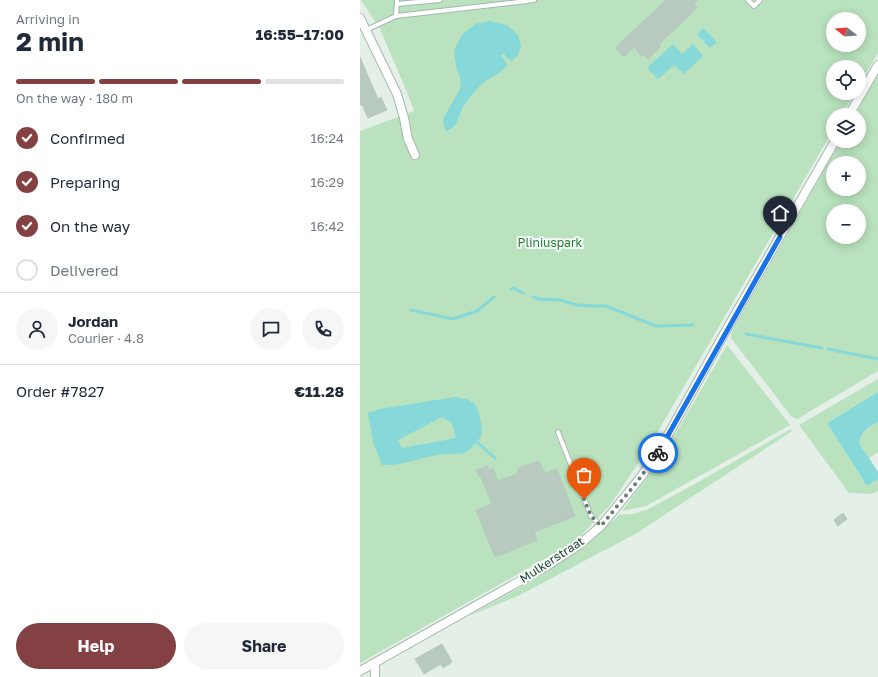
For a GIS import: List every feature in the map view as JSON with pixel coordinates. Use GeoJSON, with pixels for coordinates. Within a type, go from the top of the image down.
{"type":"FeatureCollection","features":[{"type":"Feature","properties":{"kind":"street"},"geometry":{"type":"LineString","coordinates":[[360,18],[397,94],[408,139],[415,154]]}},
{"type":"Feature","properties":{"kind":"street"},"geometry":{"type":"LineString","coordinates":[[853,108],[878,65]]}},
{"type":"Feature","properties":{"kind":"street","name":"Mulkerstraat"},"geometry":{"type":"LineString","coordinates":[[360,671],[550,564],[579,544],[601,526],[657,455],[830,148]]}},
{"type":"Feature","properties":{"kind":"street"},"geometry":{"type":"LineString","coordinates":[[375,663],[375,677]]}},
{"type":"Feature","properties":{"kind":"lane"},"geometry":{"type":"LineString","coordinates":[[396,16],[397,2],[440,0]]}},
{"type":"Feature","properties":{"kind":"lane"},"geometry":{"type":"LineString","coordinates":[[366,30],[396,16],[534,0]]}},
{"type":"Feature","properties":{"kind":"lane"},"geometry":{"type":"LineString","coordinates":[[748,0],[754,6],[760,0]]}},
{"type":"Feature","properties":{"kind":"lane"},"geometry":{"type":"LineString","coordinates":[[558,432],[591,516],[601,526]]}},
{"type":"Feature","properties":{"kind":"green space","name":"Pliniuspark"},"geometry":{"type":"Polygon","coordinates":[[[361,0],[878,0],[878,53],[866,73],[866,60],[826,60],[826,100],[851,100],[846,108],[826,108],[826,142],[650,445],[611,504],[575,542],[360,663],[360,131],[414,111],[380,29],[361,0]]]}},
{"type":"Feature","properties":{"kind":"green space"},"geometry":{"type":"Polygon","coordinates":[[[878,75],[878,371],[798,419],[791,416],[731,338],[731,335],[826,167],[826,196],[866,196],[866,156],[832,156],[837,148],[866,148],[866,108],[859,108],[864,100],[866,100],[866,96],[878,75]]]}},
{"type":"Feature","properties":{"kind":"green space"},"geometry":{"type":"Polygon","coordinates":[[[727,345],[790,425],[646,506],[622,511],[662,457],[727,345]]]}},
{"type":"Feature","properties":{"kind":"green space"},"geometry":{"type":"Polygon","coordinates":[[[878,379],[878,392],[827,423],[867,486],[878,479],[878,491],[871,494],[849,493],[799,425],[878,379]]]}},
{"type":"Feature","properties":{"kind":"green space"},"geometry":{"type":"Polygon","coordinates":[[[878,422],[878,452],[869,458],[859,443],[866,431],[878,422]]]}},
{"type":"Feature","properties":{"kind":"green space"},"geometry":{"type":"Polygon","coordinates":[[[791,429],[792,431],[637,533],[518,596],[469,616],[557,565],[591,541],[619,515],[633,514],[647,510],[791,429]]]}},
{"type":"Feature","properties":{"kind":"water"},"geometry":{"type":"Polygon","coordinates":[[[490,21],[507,25],[518,35],[521,46],[518,55],[511,62],[504,54],[501,55],[508,65],[499,73],[484,82],[474,92],[463,106],[456,124],[451,129],[446,131],[443,119],[461,87],[454,50],[462,35],[475,24],[490,21]]]}},
{"type":"Feature","properties":{"kind":"water"},"geometry":{"type":"Polygon","coordinates":[[[703,28],[717,42],[710,48],[697,34],[703,28]]]}},
{"type":"Feature","properties":{"kind":"water"},"geometry":{"type":"Polygon","coordinates":[[[673,44],[682,54],[693,44],[703,56],[684,74],[674,65],[658,79],[647,68],[673,44]]]}},
{"type":"Feature","properties":{"kind":"water"},"geometry":{"type":"Polygon","coordinates":[[[878,392],[878,422],[866,430],[859,443],[878,472],[878,479],[867,486],[827,423],[878,392]]]}},
{"type":"Feature","properties":{"kind":"water"},"geometry":{"type":"Polygon","coordinates":[[[455,397],[465,399],[475,404],[479,412],[482,434],[468,451],[464,453],[437,455],[398,464],[382,465],[373,442],[368,413],[380,409],[455,397]],[[442,417],[398,440],[402,448],[456,438],[452,423],[442,417]]]}},
{"type":"Feature","properties":{"kind":"building"},"geometry":{"type":"Polygon","coordinates":[[[666,0],[698,0],[694,4],[697,8],[659,44],[661,46],[648,59],[644,54],[642,56],[634,47],[624,57],[615,48],[666,0]]]}},
{"type":"Feature","properties":{"kind":"building"},"geometry":{"type":"Polygon","coordinates":[[[360,57],[378,99],[381,97],[387,110],[368,118],[362,105],[360,105],[360,57]]]}},
{"type":"Feature","properties":{"kind":"building"},"geometry":{"type":"Polygon","coordinates":[[[539,461],[545,474],[557,469],[575,516],[534,532],[537,540],[495,557],[476,510],[492,504],[481,477],[480,478],[476,470],[487,466],[489,470],[493,469],[498,481],[517,474],[519,468],[539,461]]]}},
{"type":"Feature","properties":{"kind":"building"},"geometry":{"type":"Polygon","coordinates":[[[843,513],[847,519],[838,526],[834,520],[843,513]]]}},
{"type":"Feature","properties":{"kind":"building"},"geometry":{"type":"Polygon","coordinates":[[[442,644],[452,662],[443,668],[441,664],[424,674],[415,659],[442,644]]]}},
{"type":"Feature","properties":{"kind":"waterway"},"geometry":{"type":"LineString","coordinates":[[511,289],[513,288],[523,293]]}},
{"type":"Feature","properties":{"kind":"waterway"},"geometry":{"type":"LineString","coordinates":[[411,310],[453,319],[477,311],[494,297]]}},
{"type":"Feature","properties":{"kind":"waterway"},"geometry":{"type":"LineString","coordinates":[[533,297],[538,299],[560,300],[577,305],[606,306],[656,326],[693,325]]}},
{"type":"Feature","properties":{"kind":"waterway"},"geometry":{"type":"LineString","coordinates":[[746,334],[822,348]]}},
{"type":"Feature","properties":{"kind":"waterway"},"geometry":{"type":"LineString","coordinates":[[828,349],[878,359]]}},
{"type":"Feature","properties":{"kind":"waterway"},"geometry":{"type":"LineString","coordinates":[[477,442],[495,458]]}},
{"type":"Feature","properties":{"kind":"way so far"},"geometry":{"type":"LineString","coordinates":[[584,499],[591,516],[601,526],[637,482],[658,453]]}},
{"type":"Feature","properties":{"kind":"route"},"geometry":{"type":"LineString","coordinates":[[658,453],[780,237]]}}]}
